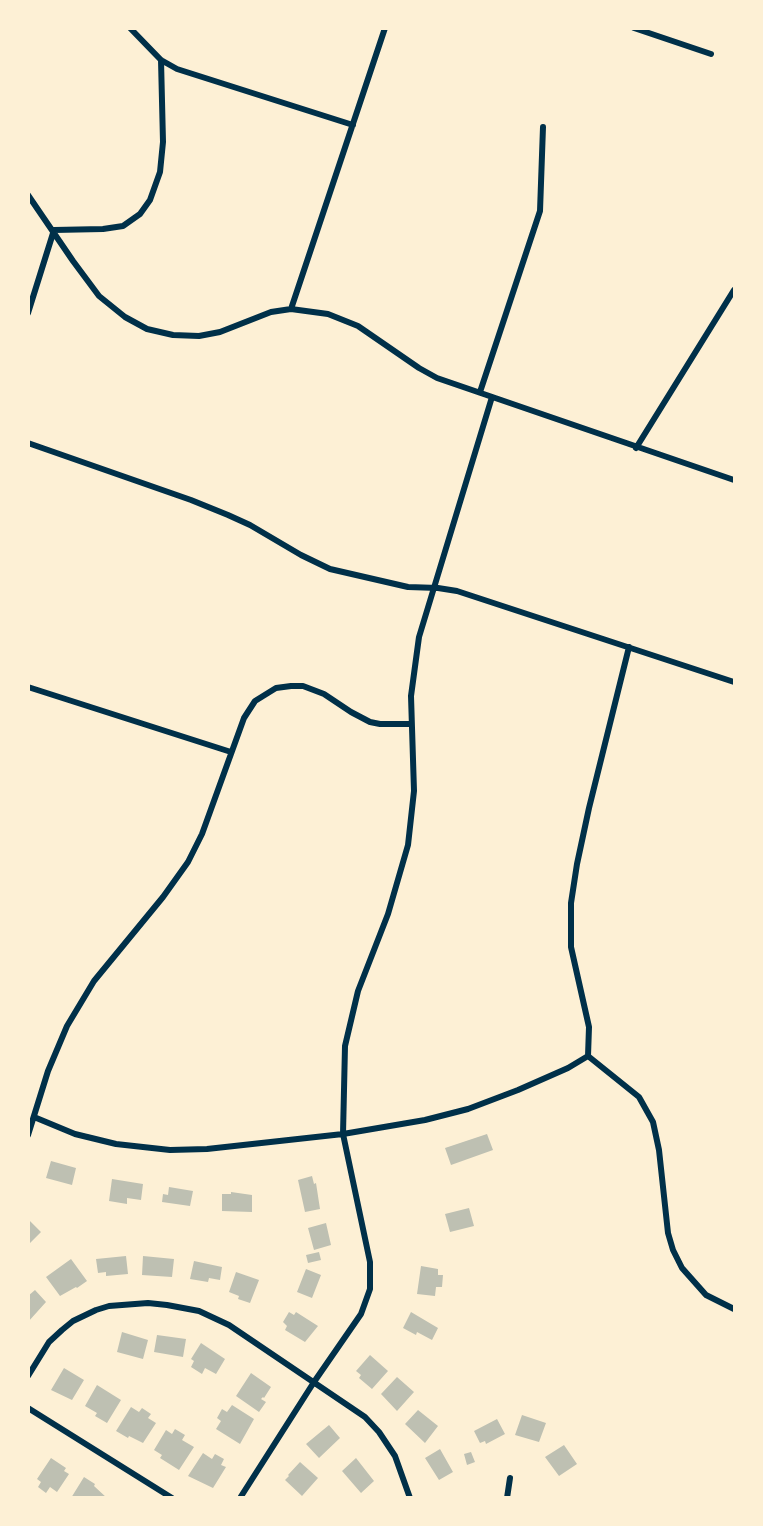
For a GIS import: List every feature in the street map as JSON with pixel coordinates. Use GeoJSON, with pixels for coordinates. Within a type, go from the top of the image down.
{"type":"FeatureCollection","features":[{"type":"Feature","properties":{"kind":"street"},"geometry":{"type":"LineString","coordinates":[[130,28],[161,60],[177,69],[353,124]]}},
{"type":"Feature","properties":{"kind":"street"},"geometry":{"type":"LineString","coordinates":[[291,309],[385,28]]}},
{"type":"Feature","properties":{"kind":"street"},"geometry":{"type":"LineString","coordinates":[[634,28],[711,54]]}},
{"type":"Feature","properties":{"kind":"street"},"geometry":{"type":"LineString","coordinates":[[54,230],[103,229],[123,226],[137,218],[146,207],[157,183],[161,161],[164,118],[161,60]]}},
{"type":"Feature","properties":{"kind":"street"},"geometry":{"type":"LineString","coordinates":[[480,392],[540,211],[543,127]]}},
{"type":"Feature","properties":{"kind":"street"},"geometry":{"type":"LineString","coordinates":[[28,195],[99,296],[125,317],[156,332],[184,336],[210,335],[268,313],[291,309],[328,314],[347,320],[370,333],[425,373],[636,448],[735,480]]}},
{"type":"Feature","properties":{"kind":"street"},"geometry":{"type":"LineString","coordinates":[[28,313],[54,230]]}},
{"type":"Feature","properties":{"kind":"street"},"geometry":{"type":"LineString","coordinates":[[636,448],[735,290]]}},
{"type":"Feature","properties":{"kind":"street"},"geometry":{"type":"LineString","coordinates":[[240,1497],[361,1314],[368,1298],[370,1262],[343,1134],[344,1053],[349,1022],[364,973],[391,907],[409,839],[414,791],[411,696],[416,650],[492,397]]}},
{"type":"Feature","properties":{"kind":"street"},"geometry":{"type":"LineString","coordinates":[[28,443],[228,515],[330,569],[408,587],[457,591],[735,682]]}},
{"type":"Feature","properties":{"kind":"street"},"geometry":{"type":"LineString","coordinates":[[588,1056],[589,1027],[571,947],[571,903],[589,808],[629,647]]}},
{"type":"Feature","properties":{"kind":"street"},"geometry":{"type":"LineString","coordinates":[[28,1135],[48,1071],[70,1020],[94,981],[185,867],[202,834],[244,718],[252,705],[267,692],[284,686],[298,686],[310,688],[370,722],[411,724]]}},
{"type":"Feature","properties":{"kind":"street"},"geometry":{"type":"LineString","coordinates":[[28,687],[231,752]]}},
{"type":"Feature","properties":{"kind":"street"},"geometry":{"type":"LineString","coordinates":[[34,1117],[75,1134],[140,1148],[207,1149],[343,1134],[408,1124],[468,1109],[549,1076],[588,1056]]}},
{"type":"Feature","properties":{"kind":"street"},"geometry":{"type":"LineString","coordinates":[[588,1056],[639,1097],[650,1115],[659,1150],[668,1233],[677,1259],[686,1274],[701,1290],[712,1299],[735,1309]]}},
{"type":"Feature","properties":{"kind":"street"},"geometry":{"type":"LineString","coordinates":[[28,1376],[49,1342],[73,1321],[102,1308],[148,1303],[192,1309],[216,1318],[358,1412],[379,1432],[397,1460],[410,1497]]}},
{"type":"Feature","properties":{"kind":"street"},"geometry":{"type":"LineString","coordinates":[[28,1408],[172,1497]]}},
{"type":"Feature","properties":{"kind":"street"},"geometry":{"type":"LineString","coordinates":[[507,1497],[510,1478]]}},
{"type":"Feature","properties":{"kind":"building"},"geometry":{"type":"Polygon","coordinates":[[[487,1134],[493,1150],[451,1165],[445,1148],[487,1134]]]}},
{"type":"Feature","properties":{"kind":"building"},"geometry":{"type":"Polygon","coordinates":[[[51,1161],[76,1168],[72,1185],[46,1178],[51,1161]]]}},
{"type":"Feature","properties":{"kind":"building"},"geometry":{"type":"Polygon","coordinates":[[[312,1176],[314,1184],[316,1183],[320,1209],[305,1212],[298,1180],[312,1176]]]}},
{"type":"Feature","properties":{"kind":"building"},"geometry":{"type":"Polygon","coordinates":[[[112,1179],[143,1184],[141,1200],[127,1198],[127,1204],[109,1201],[112,1179]]]}},
{"type":"Feature","properties":{"kind":"building"},"geometry":{"type":"Polygon","coordinates":[[[169,1187],[193,1191],[190,1206],[162,1202],[163,1194],[168,1195],[169,1187]]]}},
{"type":"Feature","properties":{"kind":"building"},"geometry":{"type":"Polygon","coordinates":[[[231,1192],[252,1195],[252,1212],[222,1211],[222,1194],[231,1194],[231,1192]]]}},
{"type":"Feature","properties":{"kind":"building"},"geometry":{"type":"Polygon","coordinates":[[[469,1208],[474,1226],[450,1232],[445,1214],[469,1208]]]}},
{"type":"Feature","properties":{"kind":"building"},"geometry":{"type":"Polygon","coordinates":[[[28,1219],[41,1232],[28,1245],[28,1219]]]}},
{"type":"Feature","properties":{"kind":"building"},"geometry":{"type":"Polygon","coordinates":[[[326,1223],[331,1245],[314,1250],[308,1228],[326,1223]]]}},
{"type":"Feature","properties":{"kind":"building"},"geometry":{"type":"Polygon","coordinates":[[[319,1252],[321,1260],[308,1263],[306,1255],[319,1252]]]}},
{"type":"Feature","properties":{"kind":"building"},"geometry":{"type":"Polygon","coordinates":[[[126,1256],[128,1274],[106,1276],[106,1272],[98,1273],[96,1259],[126,1256]]]}},
{"type":"Feature","properties":{"kind":"building"},"geometry":{"type":"Polygon","coordinates":[[[143,1256],[174,1259],[172,1277],[142,1275],[143,1256]]]}},
{"type":"Feature","properties":{"kind":"building"},"geometry":{"type":"Polygon","coordinates":[[[71,1259],[87,1281],[60,1296],[46,1277],[71,1259]]]}},
{"type":"Feature","properties":{"kind":"building"},"geometry":{"type":"Polygon","coordinates":[[[194,1261],[222,1267],[220,1280],[209,1278],[208,1282],[190,1279],[194,1261]]]}},
{"type":"Feature","properties":{"kind":"building"},"geometry":{"type":"Polygon","coordinates":[[[421,1266],[438,1269],[438,1275],[443,1275],[442,1287],[436,1287],[435,1296],[417,1294],[421,1266]]]}},
{"type":"Feature","properties":{"kind":"building"},"geometry":{"type":"Polygon","coordinates":[[[306,1269],[321,1275],[312,1298],[297,1292],[306,1269]]]}},
{"type":"Feature","properties":{"kind":"building"},"geometry":{"type":"Polygon","coordinates":[[[236,1272],[259,1280],[250,1303],[238,1299],[239,1296],[229,1292],[236,1272]]]}},
{"type":"Feature","properties":{"kind":"building"},"geometry":{"type":"Polygon","coordinates":[[[35,1290],[46,1302],[28,1322],[28,1296],[35,1290]]]}},
{"type":"Feature","properties":{"kind":"building"},"geometry":{"type":"Polygon","coordinates":[[[289,1312],[294,1315],[296,1312],[318,1326],[305,1342],[285,1330],[287,1326],[283,1322],[289,1312]]]}},
{"type":"Feature","properties":{"kind":"building"},"geometry":{"type":"Polygon","coordinates":[[[411,1312],[438,1328],[432,1340],[403,1328],[411,1312]]]}},
{"type":"Feature","properties":{"kind":"building"},"geometry":{"type":"Polygon","coordinates":[[[122,1332],[148,1340],[143,1359],[117,1352],[122,1332]]]}},
{"type":"Feature","properties":{"kind":"building"},"geometry":{"type":"Polygon","coordinates":[[[157,1335],[186,1339],[183,1357],[154,1352],[157,1335]]]}},
{"type":"Feature","properties":{"kind":"building"},"geometry":{"type":"Polygon","coordinates":[[[201,1343],[225,1359],[216,1374],[205,1368],[202,1374],[191,1367],[194,1361],[191,1359],[201,1343]]]}},
{"type":"Feature","properties":{"kind":"building"},"geometry":{"type":"Polygon","coordinates":[[[370,1355],[388,1371],[372,1389],[359,1378],[361,1375],[356,1371],[370,1355]]]}},
{"type":"Feature","properties":{"kind":"building"},"geometry":{"type":"Polygon","coordinates":[[[64,1368],[84,1380],[72,1400],[51,1390],[64,1368]]]}},
{"type":"Feature","properties":{"kind":"building"},"geometry":{"type":"Polygon","coordinates":[[[251,1373],[271,1387],[261,1399],[266,1402],[259,1412],[236,1396],[251,1373]]]}},
{"type":"Feature","properties":{"kind":"building"},"geometry":{"type":"Polygon","coordinates":[[[397,1377],[414,1392],[397,1411],[381,1394],[397,1377]]]}},
{"type":"Feature","properties":{"kind":"building"},"geometry":{"type":"Polygon","coordinates":[[[97,1385],[121,1400],[107,1423],[85,1406],[97,1385]]]}},
{"type":"Feature","properties":{"kind":"building"},"geometry":{"type":"Polygon","coordinates":[[[232,1405],[254,1419],[240,1444],[216,1429],[221,1421],[217,1418],[222,1409],[227,1412],[232,1405]]]}},
{"type":"Feature","properties":{"kind":"building"},"geometry":{"type":"Polygon","coordinates":[[[131,1407],[139,1412],[142,1408],[151,1414],[148,1418],[156,1423],[143,1443],[116,1431],[131,1407]]]}},
{"type":"Feature","properties":{"kind":"building"},"geometry":{"type":"Polygon","coordinates":[[[418,1410],[438,1426],[425,1443],[405,1424],[418,1410]]]}},
{"type":"Feature","properties":{"kind":"building"},"geometry":{"type":"Polygon","coordinates":[[[522,1415],[546,1423],[539,1442],[515,1435],[522,1415]]]}},
{"type":"Feature","properties":{"kind":"building"},"geometry":{"type":"Polygon","coordinates":[[[497,1419],[505,1434],[486,1444],[485,1441],[480,1443],[474,1431],[497,1419]]]}},
{"type":"Feature","properties":{"kind":"building"},"geometry":{"type":"Polygon","coordinates":[[[329,1425],[340,1438],[319,1458],[306,1444],[329,1425]]]}},
{"type":"Feature","properties":{"kind":"building"},"geometry":{"type":"Polygon","coordinates":[[[175,1429],[185,1435],[182,1440],[194,1447],[179,1470],[160,1458],[162,1455],[154,1450],[166,1430],[172,1434],[175,1429]]]}},
{"type":"Feature","properties":{"kind":"building"},"geometry":{"type":"Polygon","coordinates":[[[564,1445],[577,1464],[559,1476],[545,1457],[564,1445]]]}},
{"type":"Feature","properties":{"kind":"building"},"geometry":{"type":"Polygon","coordinates":[[[440,1449],[453,1472],[439,1480],[425,1458],[440,1449]]]}},
{"type":"Feature","properties":{"kind":"building"},"geometry":{"type":"Polygon","coordinates":[[[471,1452],[475,1462],[467,1465],[464,1454],[471,1452]]]}},
{"type":"Feature","properties":{"kind":"building"},"geometry":{"type":"Polygon","coordinates":[[[203,1453],[212,1459],[215,1454],[224,1459],[221,1465],[226,1467],[213,1488],[188,1476],[203,1453]]]}},
{"type":"Feature","properties":{"kind":"building"},"geometry":{"type":"Polygon","coordinates":[[[51,1458],[66,1468],[64,1471],[69,1474],[57,1492],[50,1487],[46,1493],[38,1487],[41,1482],[37,1479],[51,1458]]]}},
{"type":"Feature","properties":{"kind":"building"},"geometry":{"type":"Polygon","coordinates":[[[356,1458],[374,1481],[361,1493],[342,1471],[356,1458]]]}},
{"type":"Feature","properties":{"kind":"building"},"geometry":{"type":"Polygon","coordinates":[[[300,1462],[318,1478],[302,1496],[285,1480],[300,1462]]]}},
{"type":"Feature","properties":{"kind":"building"},"geometry":{"type":"Polygon","coordinates":[[[84,1477],[95,1484],[94,1486],[107,1498],[71,1498],[84,1477]]]}}]}
